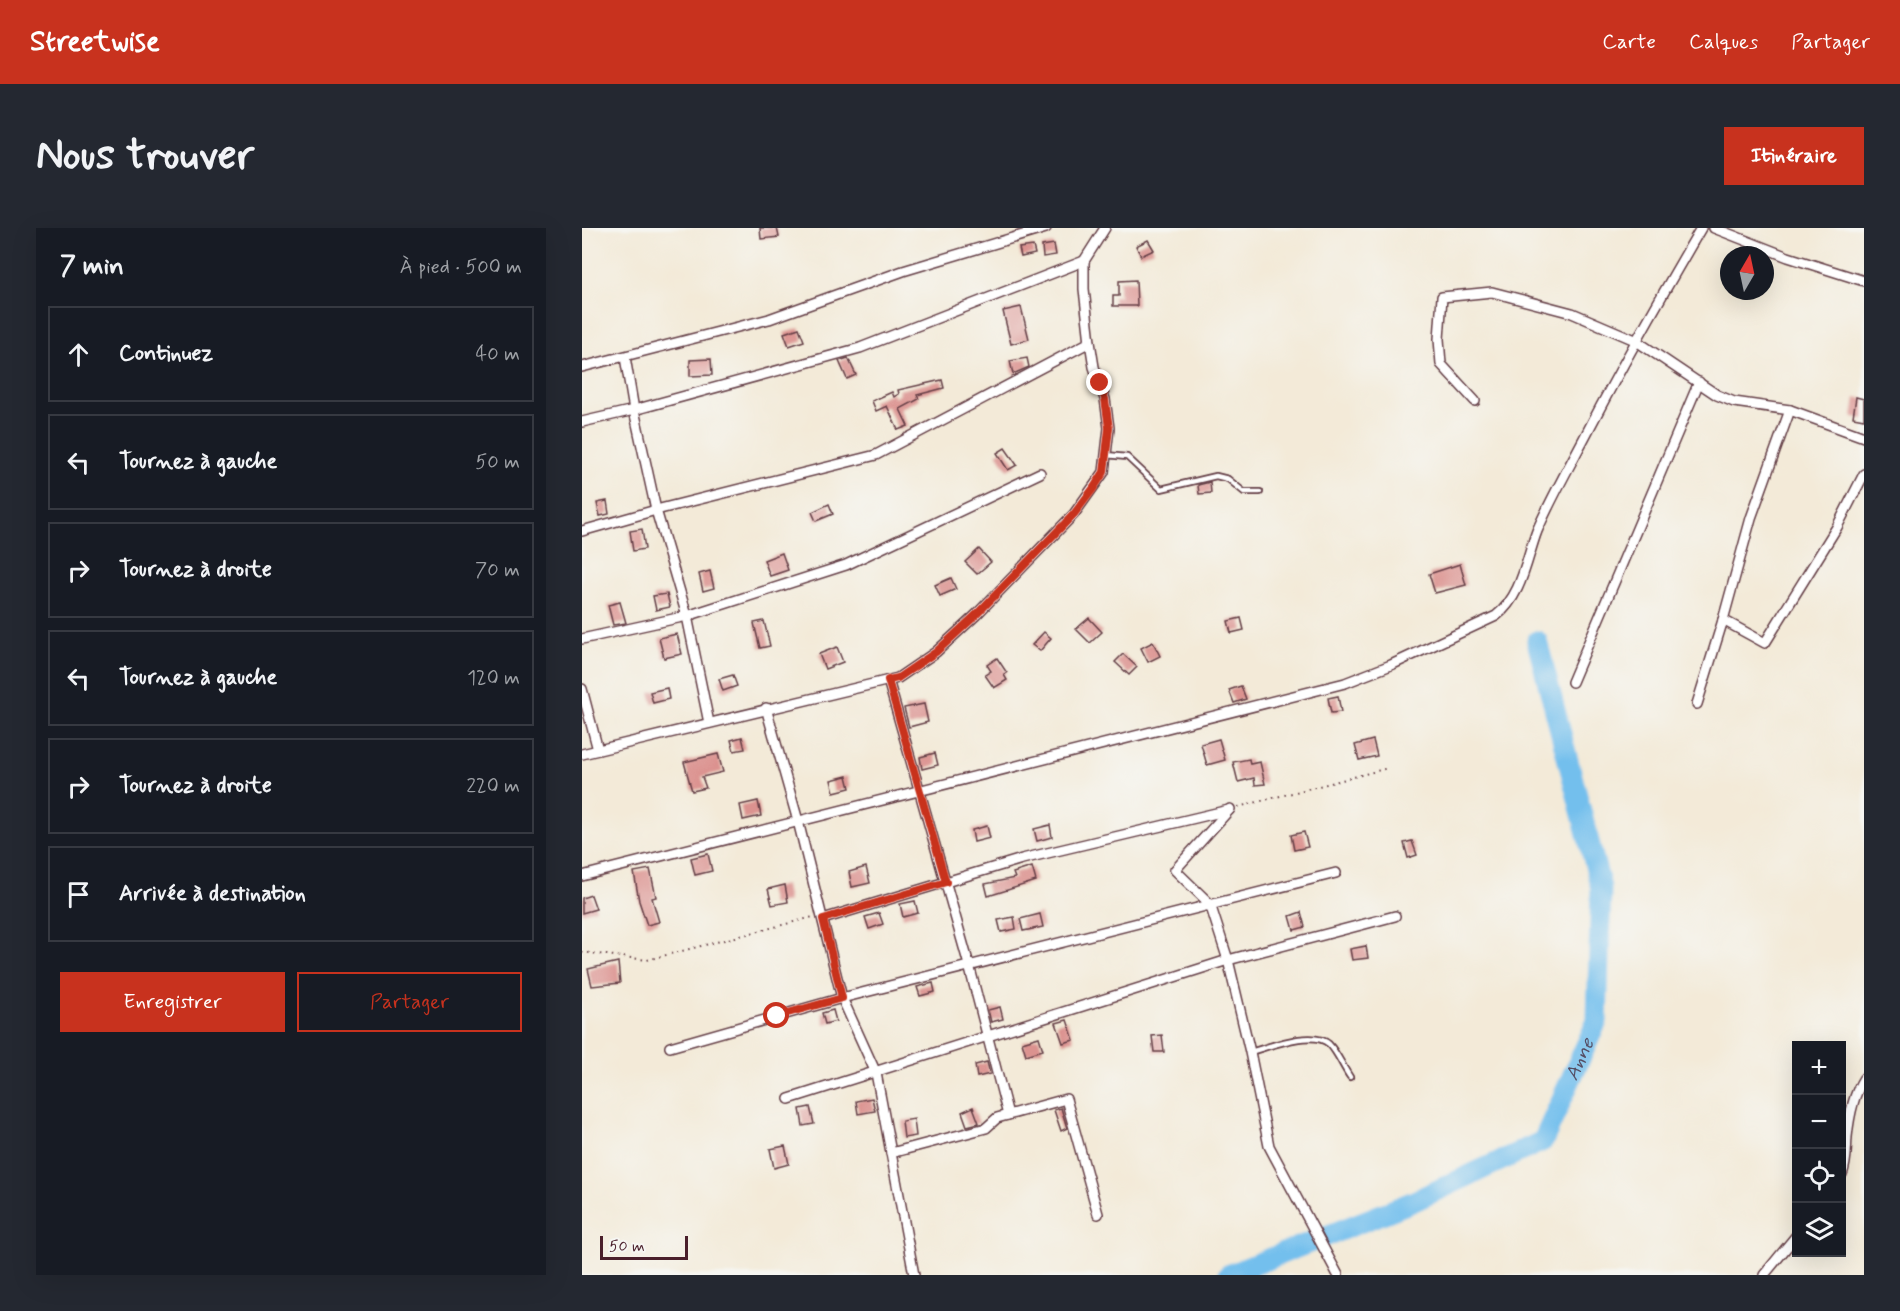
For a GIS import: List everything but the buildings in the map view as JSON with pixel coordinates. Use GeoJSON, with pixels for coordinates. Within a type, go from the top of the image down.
{"type":"FeatureCollection","features":[{"type":"Feature","properties":{"kind":"street"},"geometry":{"type":"LineString","coordinates":[[582,367],[769,319],[903,271],[1046,228]]}},
{"type":"Feature","properties":{"kind":"street"},"geometry":{"type":"LineString","coordinates":[[582,754],[898,678],[936,652],[1043,546],[1074,514],[1104,472],[1109,428],[1105,399],[1094,367],[1090,342],[1084,289],[1084,261],[1105,228]]}},
{"type":"Feature","properties":{"kind":"street"},"geometry":{"type":"LineString","coordinates":[[582,876],[1346,683],[1391,665],[1496,616],[1504,610],[1518,589],[1538,531],[1560,483],[1635,340],[1701,228]]}},
{"type":"Feature","properties":{"kind":"street"},"geometry":{"type":"LineString","coordinates":[[1714,228],[1788,258],[1864,281]]}},
{"type":"Feature","properties":{"kind":"street"},"geometry":{"type":"LineString","coordinates":[[582,422],[860,348],[1084,261]]}},
{"type":"Feature","properties":{"kind":"street"},"geometry":{"type":"LineString","coordinates":[[1475,401],[1441,364],[1442,297],[1492,292],[1572,313],[1635,340],[1717,395],[1734,402],[1790,410],[1864,437]]}},
{"type":"Feature","properties":{"kind":"street"},"geometry":{"type":"LineString","coordinates":[[582,531],[656,510],[876,455],[1090,342]]}},
{"type":"Feature","properties":{"kind":"street"},"geometry":{"type":"LineString","coordinates":[[625,357],[656,510],[687,616],[709,723]]}},
{"type":"Feature","properties":{"kind":"street"},"geometry":{"type":"LineString","coordinates":[[1572,682],[1699,382]]}},
{"type":"Feature","properties":{"kind":"street"},"geometry":{"type":"LineString","coordinates":[[1697,704],[1724,620],[1751,518],[1790,410]]}},
{"type":"Feature","properties":{"kind":"street"},"geometry":{"type":"LineString","coordinates":[[582,639],[687,616],[846,564],[1040,472]]}},
{"type":"Feature","properties":{"kind":"street"},"geometry":{"type":"LineString","coordinates":[[1724,620],[1765,643],[1837,527],[1864,474]]}},
{"type":"Feature","properties":{"kind":"street"},"geometry":{"type":"LineString","coordinates":[[888,680],[989,1035],[1008,1115]]}},
{"type":"Feature","properties":{"kind":"street"},"geometry":{"type":"LineString","coordinates":[[582,689],[598,750]]}},
{"type":"Feature","properties":{"kind":"street"},"geometry":{"type":"LineString","coordinates":[[766,708],[798,821],[842,998],[876,1073],[914,1275]]}},
{"type":"Feature","properties":{"kind":"street"},"geometry":{"type":"LineString","coordinates":[[822,917],[1022,859],[1230,809]]}},
{"type":"Feature","properties":{"kind":"street"},"geometry":{"type":"LineString","coordinates":[[1230,809],[1175,870],[1210,904],[1228,960],[1269,1146],[1338,1275]]}},
{"type":"Feature","properties":{"kind":"street"},"geometry":{"type":"LineString","coordinates":[[670,1047],[842,998],[1336,873]]}},
{"type":"Feature","properties":{"kind":"street"},"geometry":{"type":"LineString","coordinates":[[789,1099],[1228,960],[1395,916]]}},
{"type":"Feature","properties":{"kind":"street"},"geometry":{"type":"LineString","coordinates":[[1846,1153],[1848,1128],[1856,1090],[1864,1078]]}},
{"type":"Feature","properties":{"kind":"street"},"geometry":{"type":"LineString","coordinates":[[891,1153],[986,1128],[997,1118],[1066,1099],[1098,1214]]}},
{"type":"Feature","properties":{"kind":"street"},"geometry":{"type":"LineString","coordinates":[[1764,1275],[1792,1242]]}},
{"type":"Feature","properties":{"kind":"lane"},"geometry":{"type":"LineString","coordinates":[[1106,455],[1127,457],[1161,489],[1216,476],[1228,479],[1244,492],[1260,492]]}},
{"type":"Feature","properties":{"kind":"lane"},"geometry":{"type":"LineString","coordinates":[[1250,1052],[1287,1041],[1320,1038],[1330,1045],[1350,1077]]}},
{"type":"Feature","properties":{"kind":"path"},"geometry":{"type":"LineString","coordinates":[[1230,809],[1388,768]]}},
{"type":"Feature","properties":{"kind":"path"},"geometry":{"type":"LineString","coordinates":[[582,952],[647,960],[822,917]]}},
{"type":"Feature","properties":{"kind":"waterway","name":"Anne"},"geometry":{"type":"LineString","coordinates":[[1228,1275],[1412,1202],[1543,1141],[1597,1021],[1601,888],[1537,641]]}},
{"type":"Feature","properties":{"kind":"route"},"geometry":{"type":"LineString","coordinates":[[777,1016],[842,998],[823,919],[946,882],[888,680],[898,678],[936,652],[976,615],[1074,514],[1093,489],[1104,472],[1109,428],[1100,383]]}}]}
